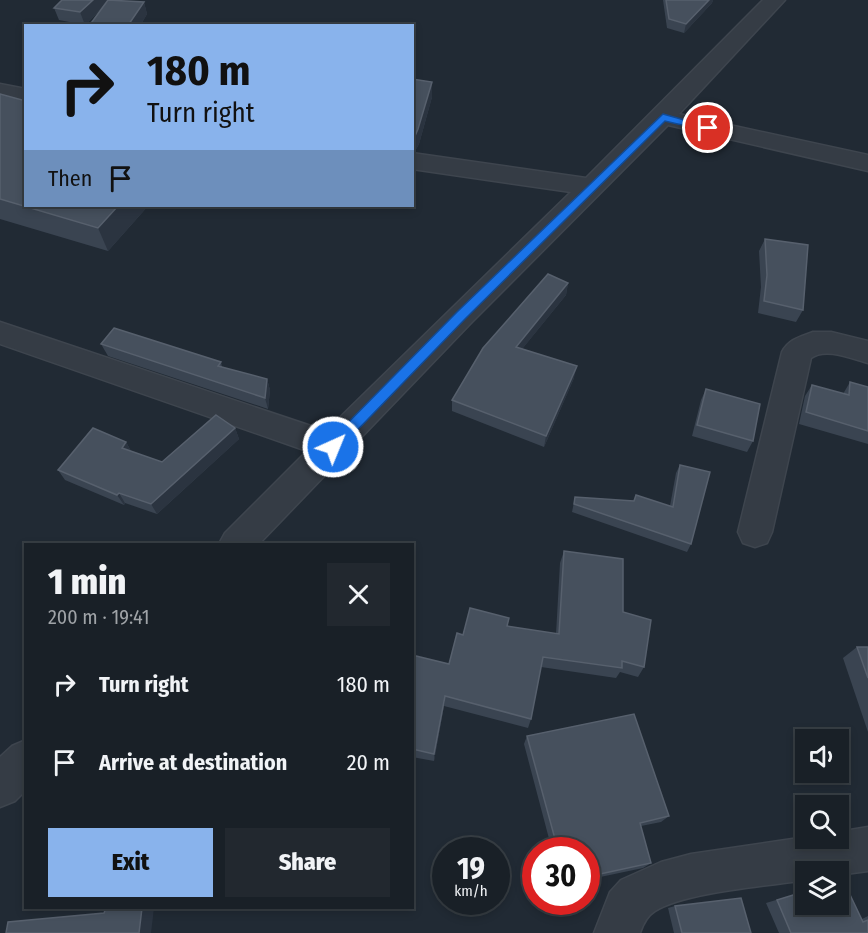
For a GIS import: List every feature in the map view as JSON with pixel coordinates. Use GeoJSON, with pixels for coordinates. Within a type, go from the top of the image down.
{"type":"FeatureCollection","features":[{"type":"Feature","properties":{"kind":"street"},"geometry":{"type":"LineString","coordinates":[[238,543],[663,117],[775,0]]}},
{"type":"Feature","properties":{"kind":"street"},"geometry":{"type":"LineString","coordinates":[[0,91],[24,96]]}},
{"type":"Feature","properties":{"kind":"street"},"geometry":{"type":"LineString","coordinates":[[663,117],[868,163]]}},
{"type":"Feature","properties":{"kind":"street"},"geometry":{"type":"LineString","coordinates":[[414,161],[592,187]]}},
{"type":"Feature","properties":{"kind":"street"},"geometry":{"type":"LineString","coordinates":[[0,333],[333,447]]}},
{"type":"Feature","properties":{"kind":"street"},"geometry":{"type":"LineString","coordinates":[[754,532],[796,352],[805,345],[826,342],[868,352]]}},
{"type":"Feature","properties":{"kind":"street"},"geometry":{"type":"LineString","coordinates":[[0,786],[24,762]]}},
{"type":"Feature","properties":{"kind":"street"},"geometry":{"type":"LineString","coordinates":[[617,933],[626,908],[637,896],[661,884],[691,876],[868,849]]}},
{"type":"Feature","properties":{"kind":"building"},"geometry":{"type":"Polygon","coordinates":[[[62,0],[93,0],[80,12],[54,8],[62,0]]]}},
{"type":"Feature","properties":{"kind":"building"},"geometry":{"type":"Polygon","coordinates":[[[108,0],[144,2],[129,24],[90,24],[108,0]]]}},
{"type":"Feature","properties":{"kind":"building"},"geometry":{"type":"Polygon","coordinates":[[[666,0],[709,0],[686,24],[669,19],[666,0]]]}},
{"type":"Feature","properties":{"kind":"building"},"geometry":{"type":"Polygon","coordinates":[[[414,79],[432,82],[414,136],[414,79]]]}},
{"type":"Feature","properties":{"kind":"building"},"geometry":{"type":"Polygon","coordinates":[[[0,94],[24,100],[24,206],[0,199],[0,94]]]}},
{"type":"Feature","properties":{"kind":"building"},"geometry":{"type":"Polygon","coordinates":[[[27,207],[117,207],[98,228],[27,207]]]}},
{"type":"Feature","properties":{"kind":"building"},"geometry":{"type":"Polygon","coordinates":[[[765,239],[808,245],[803,310],[764,301],[767,275],[765,239]]]}},
{"type":"Feature","properties":{"kind":"building"},"geometry":{"type":"Polygon","coordinates":[[[548,274],[568,283],[516,347],[577,366],[546,436],[452,400],[483,348],[548,274]]]}},
{"type":"Feature","properties":{"kind":"building"},"geometry":{"type":"Polygon","coordinates":[[[114,328],[221,362],[218,366],[267,379],[265,398],[101,344],[114,328]]]}},
{"type":"Feature","properties":{"kind":"building"},"geometry":{"type":"Polygon","coordinates":[[[850,382],[868,387],[868,431],[806,412],[812,385],[849,395],[850,382]]]}},
{"type":"Feature","properties":{"kind":"building"},"geometry":{"type":"Polygon","coordinates":[[[706,389],[760,404],[753,441],[697,425],[706,389]]]}},
{"type":"Feature","properties":{"kind":"building"},"geometry":{"type":"Polygon","coordinates":[[[216,415],[235,428],[151,504],[119,493],[117,495],[58,470],[93,428],[126,442],[122,448],[162,462],[216,415]]]}},
{"type":"Feature","properties":{"kind":"building"},"geometry":{"type":"Polygon","coordinates":[[[680,465],[710,472],[691,544],[574,504],[575,497],[634,501],[636,495],[673,507],[680,465]]]}},
{"type":"Feature","properties":{"kind":"building"},"geometry":{"type":"Polygon","coordinates":[[[564,551],[623,559],[623,612],[651,620],[644,667],[622,661],[622,668],[543,657],[531,719],[445,696],[434,754],[414,749],[414,655],[449,664],[457,633],[463,635],[470,608],[509,618],[507,626],[559,634],[564,551]]]}},
{"type":"Feature","properties":{"kind":"building"},"geometry":{"type":"Polygon","coordinates":[[[857,647],[868,647],[868,678],[857,647]]]}},
{"type":"Feature","properties":{"kind":"building"},"geometry":{"type":"Polygon","coordinates":[[[634,714],[669,816],[640,823],[651,863],[600,874],[600,837],[554,837],[527,736],[634,714]]]}},
{"type":"Feature","properties":{"kind":"building"},"geometry":{"type":"Polygon","coordinates":[[[849,893],[863,922],[868,920],[868,933],[791,933],[777,900],[795,894],[795,915],[849,915],[849,893]]]}},
{"type":"Feature","properties":{"kind":"building"},"geometry":{"type":"Polygon","coordinates":[[[741,898],[751,933],[682,933],[675,906],[741,898]]]}},
{"type":"Feature","properties":{"kind":"building"},"geometry":{"type":"Polygon","coordinates":[[[106,909],[142,909],[139,933],[6,933],[8,922],[104,913],[106,909]]]}},
{"type":"Feature","properties":{"kind":"route"},"geometry":{"type":"LineString","coordinates":[[333,447],[461,315],[663,117],[708,128]]}}]}
